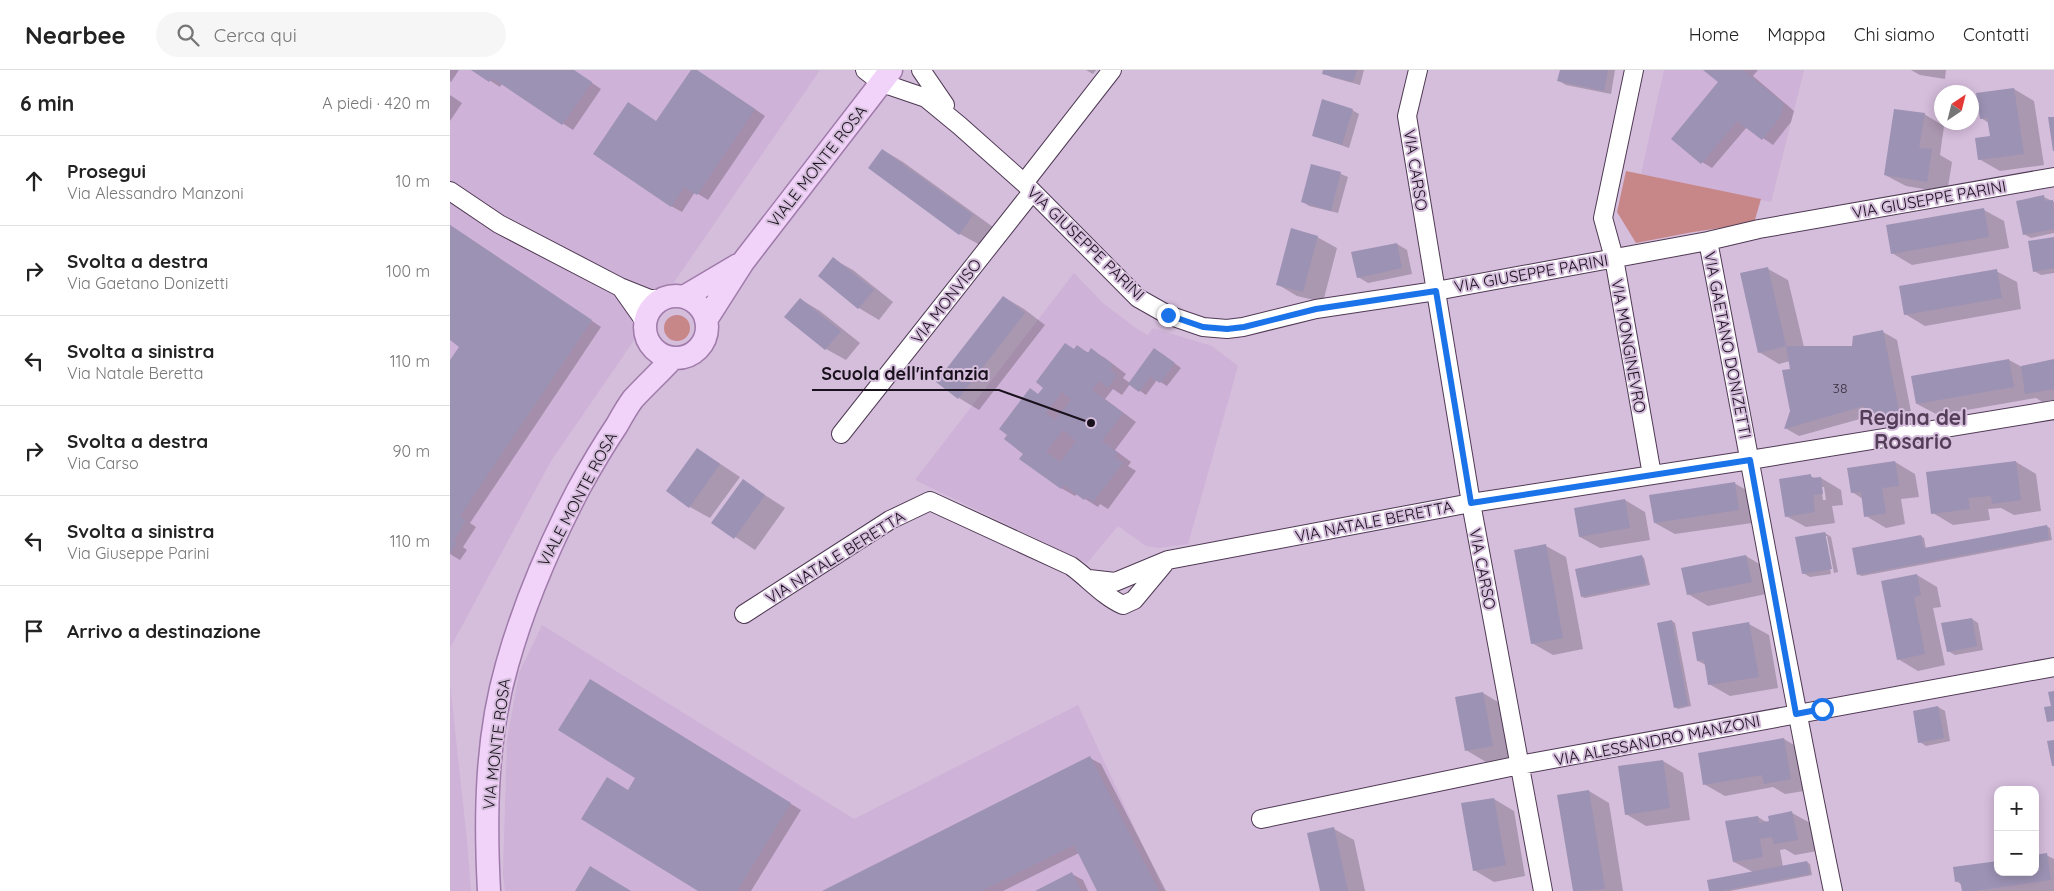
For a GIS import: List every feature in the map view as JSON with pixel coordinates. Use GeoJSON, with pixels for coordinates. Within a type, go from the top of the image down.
{"type":"FeatureCollection","features":[{"type":"Feature","properties":{"kind":"main road","name":"VIALE MONTE ROSA"},"geometry":{"type":"LineString","coordinates":[[519,629],[540,569],[555,535],[587,473],[632,400],[672,358],[681,358],[696,351],[706,337],[706,320],[743,262],[879,74]]}},
{"type":"Feature","properties":{"kind":"main road","name":"VIALE MONTE ROSA"},"geometry":{"type":"LineString","coordinates":[[632,400],[648,333],[649,313],[655,305],[674,298],[743,262]]}},
{"type":"Feature","properties":{"kind":"main road"},"geometry":{"type":"LineString","coordinates":[[674,298],[698,306],[706,320]]}},
{"type":"Feature","properties":{"kind":"main road"},"geometry":{"type":"LineString","coordinates":[[648,333],[656,351],[672,358]]}},
{"type":"Feature","properties":{"kind":"main road","name":"VIA MONTE ROSA"},"geometry":{"type":"LineString","coordinates":[[489,891],[486,840],[489,777],[501,693],[507,666],[519,629]]}},
{"type":"Feature","properties":{"kind":"street","name":"VIA GIUSEPPE PARINI"},"geometry":{"type":"LineString","coordinates":[[921,70],[960,126]]}},
{"type":"Feature","properties":{"kind":"street","name":"VIA MONVISO"},"geometry":{"type":"LineString","coordinates":[[841,434],[1028,188],[1112,70]]}},
{"type":"Feature","properties":{"kind":"street","name":"VIA CARSO"},"geometry":{"type":"LineString","coordinates":[[1418,70],[1407,116],[1471,503],[1543,891]]}},
{"type":"Feature","properties":{"kind":"street","name":"VIA MONGINEVRO"},"geometry":{"type":"LineString","coordinates":[[1634,70],[1603,218],[1614,258],[1652,475]]}},
{"type":"Feature","properties":{"kind":"street","name":"VIA GIUSEPPE PARINI"},"geometry":{"type":"LineString","coordinates":[[879,74],[926,98],[960,126],[1028,188],[1138,298],[1168,315],[1203,327],[1227,329],[1244,327],[1316,309],[1436,291],[1708,241],[1759,229],[2054,177]]}},
{"type":"Feature","properties":{"kind":"street"},"geometry":{"type":"LineString","coordinates":[[450,191],[499,224],[620,287],[650,299],[674,298]]}},
{"type":"Feature","properties":{"kind":"street","name":"VIA GAETANO DONIZETTI"},"geometry":{"type":"LineString","coordinates":[[1708,241],[1796,714],[1833,891]]}},
{"type":"Feature","properties":{"kind":"street"},"geometry":{"type":"LineString","coordinates":[[620,287],[648,333]]}},
{"type":"Feature","properties":{"kind":"street","name":"VIA NATALE BERETTA"},"geometry":{"type":"LineString","coordinates":[[1089,579],[1115,582],[1168,560],[1471,503],[2054,410]]}},
{"type":"Feature","properties":{"kind":"street","name":"VIA NATALE BERETTA"},"geometry":{"type":"LineString","coordinates":[[744,614],[890,520],[930,501],[1071,566],[1112,600],[1124,605],[1134,600],[1168,560]]}},
{"type":"Feature","properties":{"kind":"street","name":"VIA ALESSANDRO MANZONI"},"geometry":{"type":"LineString","coordinates":[[1261,819],[1520,765],[2054,667]]}},
{"type":"Feature","properties":{"kind":"shaded area"},"geometry":{"type":"Polygon","coordinates":[[[450,70],[820,70],[551,461],[450,648],[450,70]]]}},
{"type":"Feature","properties":{"kind":"shaded area"},"geometry":{"type":"Polygon","coordinates":[[[1664,70],[1804,70],[1771,202],[1641,174],[1664,70]]]}},
{"type":"Feature","properties":{"kind":"shaded area"},"geometry":{"type":"Polygon","coordinates":[[[1626,171],[1761,199],[1754,223],[1636,243],[1617,212],[1626,171]]]}},
{"type":"Feature","properties":{"kind":"shaded area"},"geometry":{"type":"Polygon","coordinates":[[[1074,273],[1103,303],[1137,329],[1148,335],[1153,328],[1212,346],[1238,366],[1188,544],[1159,548],[1146,546],[1118,526],[1087,563],[915,480],[1074,273]]]}},
{"type":"Feature","properties":{"kind":"shaded area"},"geometry":{"type":"Polygon","coordinates":[[[677,315],[686,319],[690,328],[686,337],[677,341],[668,337],[664,328],[668,319],[677,315]]]}},
{"type":"Feature","properties":{"kind":"shaded area"},"geometry":{"type":"Polygon","coordinates":[[[542,625],[854,819],[1078,705],[1164,891],[505,891],[503,875],[507,740],[519,673],[542,625]]]}},
{"type":"Feature","properties":{"kind":"shaded area"},"geometry":{"type":"Polygon","coordinates":[[[450,683],[467,841],[471,891],[450,891],[450,683]]]}},
{"type":"Feature","properties":{"kind":"building"},"geometry":{"type":"Polygon","coordinates":[[[471,70],[574,70],[592,82],[562,125],[492,78],[489,82],[471,70]]]}},
{"type":"Feature","properties":{"kind":"building"},"geometry":{"type":"Polygon","coordinates":[[[691,70],[697,70],[755,109],[697,195],[684,187],[671,207],[593,154],[628,102],[656,121],[691,70]]]}},
{"type":"Feature","properties":{"kind":"building"},"geometry":{"type":"Polygon","coordinates":[[[1323,70],[1357,70],[1353,82],[1322,74],[1323,70]]]}},
{"type":"Feature","properties":{"kind":"building"},"geometry":{"type":"Polygon","coordinates":[[[1560,70],[1608,70],[1604,91],[1557,81],[1560,70]]]}},
{"type":"Feature","properties":{"kind":"building"},"geometry":{"type":"Polygon","coordinates":[[[1703,70],[1743,70],[1784,104],[1781,116],[1762,140],[1737,121],[1701,164],[1671,139],[1718,82],[1703,70]]]}},
{"type":"Feature","properties":{"kind":"building"},"geometry":{"type":"Polygon","coordinates":[[[2014,88],[2024,154],[1978,160],[1975,138],[1990,136],[1987,118],[1980,119],[1979,93],[2014,88]]]}},
{"type":"Feature","properties":{"kind":"building"},"geometry":{"type":"Polygon","coordinates":[[[1322,99],[1353,109],[1342,145],[1312,136],[1322,99]]]}},
{"type":"Feature","properties":{"kind":"building"},"geometry":{"type":"Polygon","coordinates":[[[1894,109],[1925,113],[1919,148],[1932,149],[1927,182],[1884,175],[1894,109]]]}},
{"type":"Feature","properties":{"kind":"building"},"geometry":{"type":"Polygon","coordinates":[[[2048,117],[2054,117],[2054,151],[2053,151],[2048,117]]]}},
{"type":"Feature","properties":{"kind":"building"},"geometry":{"type":"Polygon","coordinates":[[[882,149],[973,215],[959,235],[868,168],[882,149]]]}},
{"type":"Feature","properties":{"kind":"building"},"geometry":{"type":"Polygon","coordinates":[[[1311,164],[1341,172],[1331,211],[1301,202],[1311,164]]]}},
{"type":"Feature","properties":{"kind":"building"},"geometry":{"type":"Polygon","coordinates":[[[2044,195],[2045,201],[2053,200],[2054,229],[2023,235],[2016,201],[2044,195]]]}},
{"type":"Feature","properties":{"kind":"building"},"geometry":{"type":"Polygon","coordinates":[[[1984,208],[1989,237],[1891,254],[1886,225],[1984,208]]]}},
{"type":"Feature","properties":{"kind":"building"},"geometry":{"type":"Polygon","coordinates":[[[450,225],[592,320],[460,516],[466,520],[454,540],[457,543],[450,553],[450,360],[459,347],[450,340],[450,225]]]}},
{"type":"Feature","properties":{"kind":"building"},"geometry":{"type":"Polygon","coordinates":[[[1291,228],[1318,236],[1303,292],[1276,285],[1291,228]]]}},
{"type":"Feature","properties":{"kind":"building"},"geometry":{"type":"Polygon","coordinates":[[[2054,237],[2054,268],[2033,272],[2028,241],[2054,237]]]}},
{"type":"Feature","properties":{"kind":"building"},"geometry":{"type":"Polygon","coordinates":[[[1397,243],[1402,268],[1357,278],[1351,252],[1397,243]]]}},
{"type":"Feature","properties":{"kind":"building"},"geometry":{"type":"Polygon","coordinates":[[[833,257],[874,290],[858,309],[818,276],[833,257]]]}},
{"type":"Feature","properties":{"kind":"building"},"geometry":{"type":"Polygon","coordinates":[[[1768,267],[1786,346],[1758,353],[1740,273],[1768,267]]]}},
{"type":"Feature","properties":{"kind":"building"},"geometry":{"type":"Polygon","coordinates":[[[1997,269],[2002,298],[1904,315],[1899,286],[1997,269]]]}},
{"type":"Feature","properties":{"kind":"building"},"geometry":{"type":"Polygon","coordinates":[[[1003,296],[1025,313],[958,399],[936,382],[1003,296]]]}},
{"type":"Feature","properties":{"kind":"building"},"geometry":{"type":"Polygon","coordinates":[[[800,298],[841,331],[825,350],[784,317],[800,298]]]}},
{"type":"Feature","properties":{"kind":"building"},"geometry":{"type":"Polygon","coordinates":[[[1883,330],[1900,415],[1866,419],[1864,406],[1784,429],[1790,411],[1782,370],[1790,369],[1786,346],[1852,346],[1853,336],[1883,330]]]}},
{"type":"Feature","properties":{"kind":"building"},"geometry":{"type":"Polygon","coordinates":[[[1065,343],[1074,349],[1077,345],[1088,353],[1091,348],[1113,365],[1110,369],[1117,375],[1108,388],[1099,381],[1092,390],[1123,413],[1102,441],[1118,453],[1115,457],[1123,463],[1093,502],[1086,497],[1084,500],[1064,485],[1061,489],[1019,459],[1023,454],[1004,439],[1007,435],[999,429],[1030,388],[1038,394],[1043,388],[1036,382],[1065,343]],[[1062,392],[1046,413],[1055,420],[1071,400],[1062,392]],[[1063,430],[1046,452],[1060,462],[1076,441],[1063,430]]]}},
{"type":"Feature","properties":{"kind":"building"},"geometry":{"type":"Polygon","coordinates":[[[1154,348],[1175,363],[1160,383],[1150,377],[1139,392],[1128,384],[1154,348]]]}},
{"type":"Feature","properties":{"kind":"building"},"geometry":{"type":"Polygon","coordinates":[[[2009,359],[2014,387],[1916,404],[1911,376],[2009,359]]]}},
{"type":"Feature","properties":{"kind":"building"},"geometry":{"type":"Polygon","coordinates":[[[2054,359],[2054,389],[2025,394],[2021,366],[2054,359]]]}},
{"type":"Feature","properties":{"kind":"building"},"geometry":{"type":"Polygon","coordinates":[[[697,448],[720,464],[689,508],[666,491],[697,448]]]}},
{"type":"Feature","properties":{"kind":"building"},"geometry":{"type":"Polygon","coordinates":[[[1895,461],[1899,486],[1882,488],[1886,513],[1864,517],[1861,492],[1851,493],[1847,468],[1895,461]]]}},
{"type":"Feature","properties":{"kind":"building"},"geometry":{"type":"Polygon","coordinates":[[[2016,461],[2021,500],[1992,504],[1991,496],[1968,498],[1970,509],[1931,514],[1926,472],[2016,461]]]}},
{"type":"Feature","properties":{"kind":"building"},"geometry":{"type":"Polygon","coordinates":[[[1811,474],[1811,478],[1821,477],[1823,494],[1813,495],[1815,512],[1785,517],[1779,479],[1811,474]]]}},
{"type":"Feature","properties":{"kind":"building"},"geometry":{"type":"Polygon","coordinates":[[[743,479],[765,495],[734,539],[711,523],[743,479]]]}},
{"type":"Feature","properties":{"kind":"building"},"geometry":{"type":"Polygon","coordinates":[[[1735,482],[1739,510],[1654,523],[1649,495],[1735,482]]]}},
{"type":"Feature","properties":{"kind":"building"},"geometry":{"type":"Polygon","coordinates":[[[1625,499],[1630,528],[1579,537],[1574,508],[1625,499]]]}},
{"type":"Feature","properties":{"kind":"building"},"geometry":{"type":"Polygon","coordinates":[[[2047,525],[2049,539],[1857,575],[1852,548],[1921,535],[1924,548],[2047,525]]]}},
{"type":"Feature","properties":{"kind":"building"},"geometry":{"type":"Polygon","coordinates":[[[1825,532],[1832,569],[1802,574],[1795,537],[1825,532]]]}},
{"type":"Feature","properties":{"kind":"building"},"geometry":{"type":"Polygon","coordinates":[[[1546,544],[1563,638],[1531,644],[1514,550],[1546,544]]]}},
{"type":"Feature","properties":{"kind":"building"},"geometry":{"type":"Polygon","coordinates":[[[1642,555],[1648,583],[1581,597],[1575,569],[1642,555]]]}},
{"type":"Feature","properties":{"kind":"building"},"geometry":{"type":"Polygon","coordinates":[[[1746,555],[1752,582],[1687,595],[1681,568],[1746,555]]]}},
{"type":"Feature","properties":{"kind":"building"},"geometry":{"type":"Polygon","coordinates":[[[1917,574],[1921,595],[1914,597],[1925,654],[1897,660],[1881,581],[1917,574]]]}},
{"type":"Feature","properties":{"kind":"building"},"geometry":{"type":"Polygon","coordinates":[[[1972,618],[1977,646],[1947,652],[1941,623],[1972,618]]]}},
{"type":"Feature","properties":{"kind":"building"},"geometry":{"type":"Polygon","coordinates":[[[1672,620],[1688,705],[1674,708],[1657,623],[1672,620]]]}},
{"type":"Feature","properties":{"kind":"building"},"geometry":{"type":"Polygon","coordinates":[[[1749,622],[1759,677],[1708,685],[1704,660],[1697,661],[1692,632],[1749,622]]]}},
{"type":"Feature","properties":{"kind":"building"},"geometry":{"type":"Polygon","coordinates":[[[590,679],[791,803],[737,891],[698,891],[581,819],[607,777],[628,790],[635,778],[558,730],[590,679]]]}},
{"type":"Feature","properties":{"kind":"building"},"geometry":{"type":"Polygon","coordinates":[[[2054,691],[2054,721],[2047,722],[2044,707],[2051,706],[2048,692],[2054,691]]]}},
{"type":"Feature","properties":{"kind":"building"},"geometry":{"type":"Polygon","coordinates":[[[1483,692],[1493,746],[1465,751],[1455,697],[1483,692]]]}},
{"type":"Feature","properties":{"kind":"building"},"geometry":{"type":"Polygon","coordinates":[[[1938,706],[1944,738],[1918,743],[1913,711],[1938,706]]]}},
{"type":"Feature","properties":{"kind":"building"},"geometry":{"type":"Polygon","coordinates":[[[1784,738],[1791,779],[1764,784],[1762,775],[1703,785],[1698,753],[1784,738]]]}},
{"type":"Feature","properties":{"kind":"building"},"geometry":{"type":"Polygon","coordinates":[[[2054,740],[2054,766],[2052,766],[2047,741],[2054,740]]]}},
{"type":"Feature","properties":{"kind":"building"},"geometry":{"type":"Polygon","coordinates":[[[1090,756],[1159,891],[1097,891],[1074,845],[981,891],[822,891],[1090,756]]]}},
{"type":"Feature","properties":{"kind":"building"},"geometry":{"type":"Polygon","coordinates":[[[1663,760],[1670,808],[1625,815],[1618,766],[1663,760]]]}},
{"type":"Feature","properties":{"kind":"building"},"geometry":{"type":"Polygon","coordinates":[[[1589,790],[1605,889],[1573,891],[1557,795],[1589,790]]]}},
{"type":"Feature","properties":{"kind":"building"},"geometry":{"type":"Polygon","coordinates":[[[1494,798],[1506,865],[1473,871],[1461,803],[1494,798]]]}},
{"type":"Feature","properties":{"kind":"building"},"geometry":{"type":"Polygon","coordinates":[[[1792,811],[1798,840],[1774,844],[1772,837],[1760,839],[1763,857],[1733,862],[1725,821],[1758,816],[1759,823],[1769,821],[1768,816],[1792,811]]]}},
{"type":"Feature","properties":{"kind":"building"},"geometry":{"type":"Polygon","coordinates":[[[1334,827],[1348,891],[1320,891],[1307,833],[1334,827]]]}},
{"type":"Feature","properties":{"kind":"building"},"geometry":{"type":"Polygon","coordinates":[[[2047,853],[2051,880],[1974,891],[1962,891],[1960,881],[1955,882],[1953,867],[1994,862],[1994,876],[2039,876],[2039,854],[2047,853]]]}},
{"type":"Feature","properties":{"kind":"building"},"geometry":{"type":"Polygon","coordinates":[[[1807,861],[1810,874],[1721,891],[1709,891],[1707,880],[1807,861]]]}},
{"type":"Feature","properties":{"kind":"building"},"geometry":{"type":"Polygon","coordinates":[[[590,866],[631,891],[575,891],[590,866]]]}},
{"type":"Feature","properties":{"kind":"building"},"geometry":{"type":"Polygon","coordinates":[[[1072,872],[1081,891],[1035,891],[1072,872]]]}},
{"type":"Feature","properties":{"kind":"place","name":"Scuola dell'infanzia"},"geometry":{"type":"Point","coordinates":[1091,423]}},
{"type":"Feature","properties":{"kind":"district","name":"Regina del Rosario"},"geometry":{"type":"Point","coordinates":[1913,430]}},
{"type":"Feature","properties":{"kind":"route"},"geometry":{"type":"LineString","coordinates":[[1168,315],[1203,327],[1227,329],[1244,327],[1316,309],[1436,291],[1471,503],[1750,460],[1796,714],[1822,709]]}}]}
